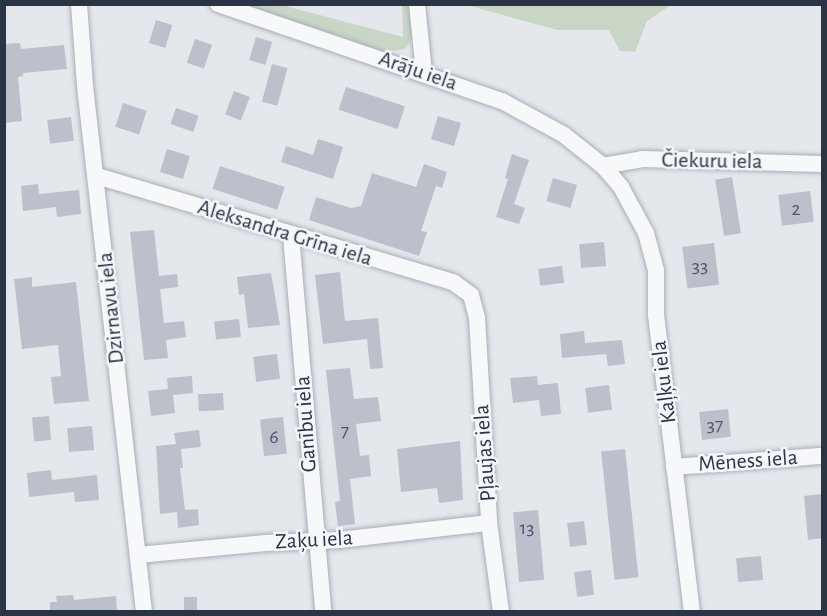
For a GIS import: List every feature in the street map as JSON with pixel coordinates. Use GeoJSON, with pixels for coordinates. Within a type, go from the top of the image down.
{"type":"FeatureCollection","features":[{"type":"Feature","properties":{"kind":"street","name":"Dzirnavu iela"},"geometry":{"type":"LineString","coordinates":[[79,4],[85,86],[97,176],[144,612]]}},
{"type":"Feature","properties":{"kind":"street","name":"Arāju iela"},"geometry":{"type":"LineString","coordinates":[[218,4],[502,100],[536,117],[564,135],[603,166]]}},
{"type":"Feature","properties":{"kind":"street"},"geometry":{"type":"LineString","coordinates":[[417,4],[424,73]]}},
{"type":"Feature","properties":{"kind":"street","name":"Čiekuru iela"},"geometry":{"type":"LineString","coordinates":[[603,166],[642,159],[822,164]]}},
{"type":"Feature","properties":{"kind":"street","name":"Kaļķu iela"},"geometry":{"type":"LineString","coordinates":[[603,166],[635,210],[652,251],[656,271],[656,315],[692,612]]}},
{"type":"Feature","properties":{"kind":"street","name":"Aleksandra Grīna iela"},"geometry":{"type":"LineString","coordinates":[[97,176],[453,282],[471,295]]}},
{"type":"Feature","properties":{"kind":"street","name":"Ganību iela"},"geometry":{"type":"LineString","coordinates":[[291,235],[315,541],[320,561],[323,612]]}},
{"type":"Feature","properties":{"kind":"street","name":"Pļaujas iela"},"geometry":{"type":"LineString","coordinates":[[471,295],[477,318],[489,523],[501,612]]}},
{"type":"Feature","properties":{"kind":"street","name":"Mēness iela"},"geometry":{"type":"LineString","coordinates":[[674,467],[822,456]]}},
{"type":"Feature","properties":{"kind":"street","name":"Zaķu iela"},"geometry":{"type":"LineString","coordinates":[[138,555],[265,543],[315,541],[489,523]]}},
{"type":"Feature","properties":{"kind":"green space"},"geometry":{"type":"Polygon","coordinates":[[[238,5],[282,5],[403,37],[402,5],[412,5],[412,38],[405,49],[384,52],[238,5]]]}},
{"type":"Feature","properties":{"kind":"green space"},"geometry":{"type":"Polygon","coordinates":[[[467,5],[671,5],[647,21],[635,52],[620,51],[609,30],[557,30],[467,5]]]}},
{"type":"Feature","properties":{"kind":"building"},"geometry":{"type":"Polygon","coordinates":[[[156,20],[172,25],[165,48],[149,43],[156,20]]]}},
{"type":"Feature","properties":{"kind":"building"},"geometry":{"type":"Polygon","coordinates":[[[256,37],[272,42],[265,65],[249,60],[256,37]]]}},
{"type":"Feature","properties":{"kind":"building"},"geometry":{"type":"Polygon","coordinates":[[[195,39],[212,45],[204,68],[187,63],[195,39]]]}},
{"type":"Feature","properties":{"kind":"building"},"geometry":{"type":"Polygon","coordinates":[[[20,43],[21,49],[64,45],[67,69],[23,73],[23,76],[18,77],[22,121],[5,123],[4,44],[20,43]]]}},
{"type":"Feature","properties":{"kind":"building"},"geometry":{"type":"Polygon","coordinates":[[[272,64],[287,68],[277,106],[262,102],[272,64]]]}},
{"type":"Feature","properties":{"kind":"building"},"geometry":{"type":"Polygon","coordinates":[[[346,87],[405,106],[398,129],[339,110],[346,87]]]}},
{"type":"Feature","properties":{"kind":"building"},"geometry":{"type":"Polygon","coordinates":[[[234,91],[250,97],[241,120],[225,114],[234,91]]]}},
{"type":"Feature","properties":{"kind":"building"},"geometry":{"type":"Polygon","coordinates":[[[123,103],[147,111],[139,135],[115,127],[123,103]]]}},
{"type":"Feature","properties":{"kind":"building"},"geometry":{"type":"Polygon","coordinates":[[[176,108],[199,116],[193,132],[170,124],[176,108]]]}},
{"type":"Feature","properties":{"kind":"building"},"geometry":{"type":"Polygon","coordinates":[[[438,116],[461,123],[454,146],[431,139],[438,116]]]}},
{"type":"Feature","properties":{"kind":"building"},"geometry":{"type":"Polygon","coordinates":[[[71,117],[74,141],[50,144],[47,120],[71,117]]]}},
{"type":"Feature","properties":{"kind":"building"},"geometry":{"type":"Polygon","coordinates":[[[318,139],[343,147],[333,179],[281,162],[286,146],[313,155],[318,139]]]}},
{"type":"Feature","properties":{"kind":"building"},"geometry":{"type":"Polygon","coordinates":[[[167,149],[190,156],[183,179],[160,172],[167,149]]]}},
{"type":"Feature","properties":{"kind":"building"},"geometry":{"type":"Polygon","coordinates":[[[512,154],[529,160],[514,204],[525,208],[519,224],[496,217],[508,179],[505,178],[512,154]]]}},
{"type":"Feature","properties":{"kind":"building"},"geometry":{"type":"Polygon","coordinates":[[[424,164],[447,172],[442,188],[436,186],[421,231],[427,232],[419,256],[309,220],[316,197],[351,208],[361,206],[372,173],[416,187],[424,164]]]}},
{"type":"Feature","properties":{"kind":"building"},"geometry":{"type":"Polygon","coordinates":[[[220,166],[285,187],[277,210],[213,189],[220,166]]]}},
{"type":"Feature","properties":{"kind":"building"},"geometry":{"type":"Polygon","coordinates":[[[732,177],[741,233],[724,236],[715,180],[732,177]]]}},
{"type":"Feature","properties":{"kind":"building"},"geometry":{"type":"Polygon","coordinates":[[[553,178],[577,185],[570,208],[546,201],[553,178]]]}},
{"type":"Feature","properties":{"kind":"building"},"geometry":{"type":"Polygon","coordinates":[[[38,184],[39,194],[79,190],[81,214],[57,217],[56,207],[23,211],[21,186],[38,184]]]}},
{"type":"Feature","properties":{"kind":"building"},"geometry":{"type":"Polygon","coordinates":[[[810,191],[814,222],[782,226],[778,195],[810,191]]]}},
{"type":"Feature","properties":{"kind":"building"},"geometry":{"type":"Polygon","coordinates":[[[154,230],[159,276],[177,274],[178,287],[160,289],[164,323],[184,321],[186,337],[166,340],[168,358],[144,360],[130,232],[154,230]]]}},
{"type":"Feature","properties":{"kind":"building"},"geometry":{"type":"Polygon","coordinates":[[[604,242],[606,266],[581,268],[579,244],[604,242]]]}},
{"type":"Feature","properties":{"kind":"building"},"geometry":{"type":"Polygon","coordinates":[[[714,243],[719,285],[687,289],[682,247],[714,243]]]}},
{"type":"Feature","properties":{"kind":"building"},"geometry":{"type":"Polygon","coordinates":[[[562,266],[564,283],[540,286],[538,269],[562,266]]]}},
{"type":"Feature","properties":{"kind":"building"},"geometry":{"type":"Polygon","coordinates":[[[340,272],[345,321],[378,318],[383,368],[370,369],[367,339],[323,344],[315,275],[340,272]]]}},
{"type":"Feature","properties":{"kind":"building"},"geometry":{"type":"Polygon","coordinates":[[[271,273],[280,325],[248,328],[244,294],[239,295],[237,277],[271,273]]]}},
{"type":"Feature","properties":{"kind":"building"},"geometry":{"type":"Polygon","coordinates":[[[32,277],[32,287],[76,282],[89,401],[54,404],[51,377],[61,376],[58,345],[22,349],[14,279],[32,277]]]}},
{"type":"Feature","properties":{"kind":"building"},"geometry":{"type":"Polygon","coordinates":[[[239,319],[241,337],[216,340],[214,322],[239,319]]]}},
{"type":"Feature","properties":{"kind":"building"},"geometry":{"type":"Polygon","coordinates":[[[584,331],[585,343],[622,340],[625,364],[608,366],[606,354],[562,358],[560,334],[584,331]]]}},
{"type":"Feature","properties":{"kind":"building"},"geometry":{"type":"Polygon","coordinates":[[[277,354],[280,379],[256,382],[253,357],[277,354]]]}},
{"type":"Feature","properties":{"kind":"building"},"geometry":{"type":"Polygon","coordinates":[[[350,368],[354,399],[378,397],[381,421],[356,424],[360,456],[369,455],[371,476],[350,479],[355,524],[338,526],[335,502],[340,501],[326,370],[350,368]]]}},
{"type":"Feature","properties":{"kind":"building"},"geometry":{"type":"Polygon","coordinates":[[[192,376],[193,393],[173,395],[175,413],[151,416],[148,391],[168,389],[167,378],[192,376]]]}},
{"type":"Feature","properties":{"kind":"building"},"geometry":{"type":"Polygon","coordinates":[[[537,376],[538,385],[558,383],[561,414],[541,416],[539,400],[513,403],[510,378],[537,376]]]}},
{"type":"Feature","properties":{"kind":"building"},"geometry":{"type":"Polygon","coordinates":[[[609,385],[612,410],[588,413],[585,388],[609,385]]]}},
{"type":"Feature","properties":{"kind":"building"},"geometry":{"type":"Polygon","coordinates":[[[223,393],[224,410],[199,411],[198,394],[223,393]]]}},
{"type":"Feature","properties":{"kind":"building"},"geometry":{"type":"Polygon","coordinates":[[[728,409],[731,437],[702,440],[699,412],[728,409]]]}},
{"type":"Feature","properties":{"kind":"building"},"geometry":{"type":"Polygon","coordinates":[[[49,416],[51,440],[34,441],[32,417],[49,416]]]}},
{"type":"Feature","properties":{"kind":"building"},"geometry":{"type":"Polygon","coordinates":[[[283,417],[287,454],[264,456],[260,419],[283,417]]]}},
{"type":"Feature","properties":{"kind":"building"},"geometry":{"type":"Polygon","coordinates":[[[92,426],[94,450],[69,452],[67,428],[92,426]]]}},
{"type":"Feature","properties":{"kind":"building"},"geometry":{"type":"Polygon","coordinates":[[[199,430],[201,447],[181,449],[183,468],[180,468],[185,510],[198,509],[199,525],[178,528],[177,512],[160,514],[156,446],[176,444],[174,433],[199,430]]]}},
{"type":"Feature","properties":{"kind":"building"},"geometry":{"type":"Polygon","coordinates":[[[460,441],[463,500],[439,503],[437,488],[401,492],[397,449],[460,441]]]}},
{"type":"Feature","properties":{"kind":"building"},"geometry":{"type":"Polygon","coordinates":[[[625,449],[638,577],[615,580],[601,452],[625,449]]]}},
{"type":"Feature","properties":{"kind":"building"},"geometry":{"type":"Polygon","coordinates":[[[51,470],[52,480],[97,475],[99,500],[75,502],[74,492],[29,497],[27,473],[51,470]]]}},
{"type":"Feature","properties":{"kind":"building"},"geometry":{"type":"Polygon","coordinates":[[[822,494],[822,538],[808,540],[804,496],[822,494]]]}},
{"type":"Feature","properties":{"kind":"building"},"geometry":{"type":"Polygon","coordinates":[[[538,510],[544,580],[519,582],[513,512],[538,510]]]}},
{"type":"Feature","properties":{"kind":"building"},"geometry":{"type":"Polygon","coordinates":[[[584,521],[587,545],[570,547],[567,523],[584,521]]]}},
{"type":"Feature","properties":{"kind":"building"},"geometry":{"type":"Polygon","coordinates":[[[761,556],[763,580],[738,582],[736,558],[761,556]]]}},
{"type":"Feature","properties":{"kind":"building"},"geometry":{"type":"Polygon","coordinates":[[[591,570],[594,595],[577,597],[574,572],[591,570]]]}},
{"type":"Feature","properties":{"kind":"building"},"geometry":{"type":"Polygon","coordinates":[[[73,595],[74,600],[116,596],[117,612],[50,612],[50,602],[57,602],[56,596],[73,595]]]}},
{"type":"Feature","properties":{"kind":"building"},"geometry":{"type":"Polygon","coordinates":[[[184,597],[197,597],[197,612],[184,612],[184,597]]]}}]}
